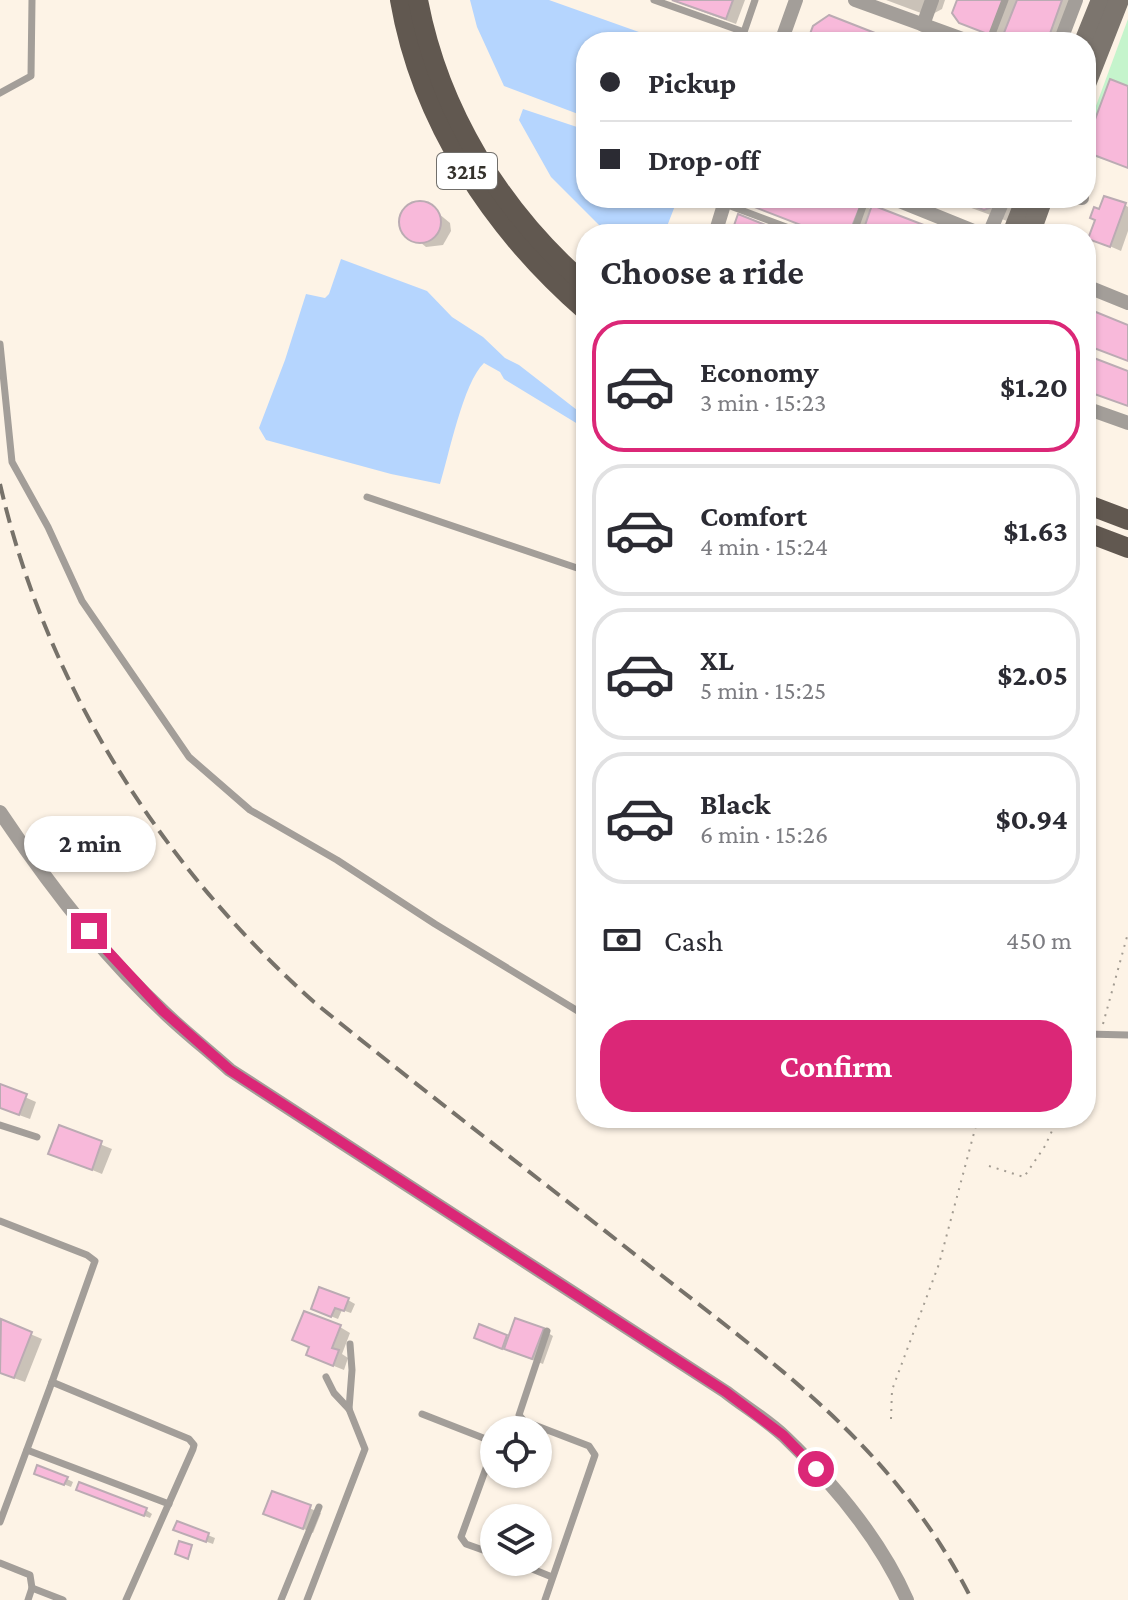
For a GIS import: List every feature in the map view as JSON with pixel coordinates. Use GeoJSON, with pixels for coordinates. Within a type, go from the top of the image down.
{"type":"FeatureCollection","features":[{"type":"Feature","properties":{"kind":"main road","name":"3215"},"geometry":{"type":"LineString","coordinates":[[400,0],[406,36],[433,112],[482,196],[510,236],[576,302]]}},
{"type":"Feature","properties":{"kind":"main road","name":"3215"},"geometry":{"type":"LineString","coordinates":[[418,0],[425,36],[443,87],[483,165],[533,235],[576,276]]}},
{"type":"Feature","properties":{"kind":"main road"},"geometry":{"type":"LineString","coordinates":[[1096,508],[1128,520]]}},
{"type":"Feature","properties":{"kind":"main road"},"geometry":{"type":"LineString","coordinates":[[1096,536],[1128,548]]}},
{"type":"Feature","properties":{"kind":"street"},"geometry":{"type":"LineString","coordinates":[[785,32],[796,0]]}},
{"type":"Feature","properties":{"kind":"street"},"geometry":{"type":"LineString","coordinates":[[855,0],[943,32]]}},
{"type":"Feature","properties":{"kind":"street"},"geometry":{"type":"LineString","coordinates":[[923,25],[932,0]]}},
{"type":"Feature","properties":{"kind":"street"},"geometry":{"type":"LineString","coordinates":[[1064,32],[1076,0]]}},
{"type":"Feature","properties":{"kind":"street"},"geometry":{"type":"LineString","coordinates":[[1088,32],[1101,0]]}},
{"type":"Feature","properties":{"kind":"street"},"geometry":{"type":"LineString","coordinates":[[1096,57],[1119,0]]}},
{"type":"Feature","properties":{"kind":"street"},"geometry":{"type":"LineString","coordinates":[[917,208],[956,224]]}},
{"type":"Feature","properties":{"kind":"street"},"geometry":{"type":"LineString","coordinates":[[1096,290],[1128,303]]}},
{"type":"Feature","properties":{"kind":"street"},"geometry":{"type":"LineString","coordinates":[[1096,412],[1128,423]]}},
{"type":"Feature","properties":{"kind":"street"},"geometry":{"type":"LineString","coordinates":[[0,812],[42,874],[105,951],[163,1011],[230,1070],[712,1383],[783,1435],[833,1486],[897,1579],[907,1600]]}},
{"type":"Feature","properties":{"kind":"lane"},"geometry":{"type":"LineString","coordinates":[[0,93],[31,76],[32,0]]}},
{"type":"Feature","properties":{"kind":"lane"},"geometry":{"type":"LineString","coordinates":[[654,0],[744,32],[755,0]]}},
{"type":"Feature","properties":{"kind":"lane"},"geometry":{"type":"LineString","coordinates":[[993,32],[1005,0]]}},
{"type":"Feature","properties":{"kind":"lane"},"geometry":{"type":"LineString","coordinates":[[742,208],[781,224]]}},
{"type":"Feature","properties":{"kind":"lane"},"geometry":{"type":"LineString","coordinates":[[0,344],[12,462],[48,527],[82,601],[189,757],[250,810],[337,860],[576,1010]]}},
{"type":"Feature","properties":{"kind":"lane"},"geometry":{"type":"LineString","coordinates":[[367,497],[576,568]]}},
{"type":"Feature","properties":{"kind":"lane"},"geometry":{"type":"LineString","coordinates":[[1096,1034],[1128,1035]]}},
{"type":"Feature","properties":{"kind":"lane"},"geometry":{"type":"LineString","coordinates":[[0,1125],[37,1137]]}},
{"type":"Feature","properties":{"kind":"lane"},"geometry":{"type":"LineString","coordinates":[[0,1221],[87,1255],[95,1261],[0,1522]]}},
{"type":"Feature","properties":{"kind":"lane"},"geometry":{"type":"LineString","coordinates":[[545,1600],[595,1455],[589,1446],[524,1421],[519,1415],[547,1331]]}},
{"type":"Feature","properties":{"kind":"lane"},"geometry":{"type":"LineString","coordinates":[[349,1409],[350,1344]]}},
{"type":"Feature","properties":{"kind":"lane"},"geometry":{"type":"LineString","coordinates":[[307,1600],[364,1456],[364,1440],[349,1409],[334,1393],[326,1377]]}},
{"type":"Feature","properties":{"kind":"lane"},"geometry":{"type":"LineString","coordinates":[[52,1382],[192,1441],[193,1449],[126,1600]]}},
{"type":"Feature","properties":{"kind":"lane"},"geometry":{"type":"LineString","coordinates":[[422,1414],[491,1441],[493,1449],[461,1537],[466,1544],[480,1549]]}},
{"type":"Feature","properties":{"kind":"lane"},"geometry":{"type":"LineString","coordinates":[[27,1450],[169,1504]]}},
{"type":"Feature","properties":{"kind":"lane"},"geometry":{"type":"LineString","coordinates":[[281,1600],[319,1507]]}},
{"type":"Feature","properties":{"kind":"lane"},"geometry":{"type":"LineString","coordinates":[[0,1563],[30,1575],[32,1588],[28,1600]]}},
{"type":"Feature","properties":{"kind":"lane"},"geometry":{"type":"LineString","coordinates":[[32,1588],[63,1600]]}},
{"type":"Feature","properties":{"kind":"path"},"geometry":{"type":"LineString","coordinates":[[1096,1040],[1128,933]]}},
{"type":"Feature","properties":{"kind":"path"},"geometry":{"type":"LineString","coordinates":[[891,1419],[892,1390],[939,1264],[975,1128]]}},
{"type":"Feature","properties":{"kind":"path"},"geometry":{"type":"LineString","coordinates":[[989,1166],[1024,1177],[1053,1128]]}},
{"type":"Feature","properties":{"kind":"green space"},"geometry":{"type":"Polygon","coordinates":[[[1128,19],[1128,167],[1096,157],[1096,106],[1128,19]]]}},
{"type":"Feature","properties":{"kind":"water"},"geometry":{"type":"Polygon","coordinates":[[[470,0],[549,0],[639,32],[576,32],[576,113],[504,86],[477,27],[470,0]]]}},
{"type":"Feature","properties":{"kind":"water"},"geometry":{"type":"Polygon","coordinates":[[[523,109],[576,127],[576,202],[551,177],[519,120],[523,109]]]}},
{"type":"Feature","properties":{"kind":"water"},"geometry":{"type":"Polygon","coordinates":[[[582,208],[674,208],[668,224],[598,224],[582,208]]]}},
{"type":"Feature","properties":{"kind":"water"},"geometry":{"type":"Polygon","coordinates":[[[341,259],[427,291],[452,317],[483,337],[505,358],[519,365],[576,409],[576,423],[504,379],[500,372],[484,363],[463,402],[440,484],[266,440],[259,428],[306,294],[325,298],[341,259]]]}},
{"type":"Feature","properties":{"kind":"building"},"geometry":{"type":"Polygon","coordinates":[[[672,0],[733,0],[726,19],[672,0]]]}},
{"type":"Feature","properties":{"kind":"building"},"geometry":{"type":"Polygon","coordinates":[[[957,0],[1003,0],[991,32],[959,23],[952,13],[957,0]]]}},
{"type":"Feature","properties":{"kind":"building"},"geometry":{"type":"Polygon","coordinates":[[[1017,0],[1062,0],[1051,32],[1004,32],[1017,0]]]}},
{"type":"Feature","properties":{"kind":"building"},"geometry":{"type":"Polygon","coordinates":[[[829,15],[872,32],[811,32],[813,26],[829,15]]]}},
{"type":"Feature","properties":{"kind":"building"},"geometry":{"type":"Polygon","coordinates":[[[1110,79],[1128,86],[1128,168],[1096,156],[1096,117],[1110,79]]]}},
{"type":"Feature","properties":{"kind":"building"},"geometry":{"type":"Polygon","coordinates":[[[1104,196],[1126,203],[1110,247],[1096,242],[1095,220],[1090,218],[1094,208],[1099,209],[1104,196]]]}},
{"type":"Feature","properties":{"kind":"building"},"geometry":{"type":"Polygon","coordinates":[[[420,201],[435,207],[441,222],[435,237],[420,243],[405,237],[399,222],[405,207],[420,201]]]}},
{"type":"Feature","properties":{"kind":"building"},"geometry":{"type":"Polygon","coordinates":[[[757,208],[860,208],[853,224],[798,224],[757,208]]]}},
{"type":"Feature","properties":{"kind":"building"},"geometry":{"type":"Polygon","coordinates":[[[871,208],[880,208],[921,224],[865,224],[871,208]]]}},
{"type":"Feature","properties":{"kind":"building"},"geometry":{"type":"Polygon","coordinates":[[[738,214],[763,224],[734,224],[738,214]]]}},
{"type":"Feature","properties":{"kind":"building"},"geometry":{"type":"Polygon","coordinates":[[[1096,312],[1128,325],[1128,361],[1096,349],[1096,312]]]}},
{"type":"Feature","properties":{"kind":"building"},"geometry":{"type":"Polygon","coordinates":[[[1096,359],[1128,371],[1128,406],[1096,395],[1096,359]]]}},
{"type":"Feature","properties":{"kind":"building"},"geometry":{"type":"Polygon","coordinates":[[[0,1084],[27,1094],[19,1115],[0,1108],[0,1084]]]}},
{"type":"Feature","properties":{"kind":"building"},"geometry":{"type":"Polygon","coordinates":[[[59,1125],[102,1141],[92,1170],[48,1154],[59,1125]]]}},
{"type":"Feature","properties":{"kind":"building"},"geometry":{"type":"Polygon","coordinates":[[[319,1287],[349,1298],[344,1311],[335,1308],[331,1317],[311,1309],[319,1287]]]}},
{"type":"Feature","properties":{"kind":"building"},"geometry":{"type":"Polygon","coordinates":[[[304,1311],[341,1325],[332,1348],[339,1350],[333,1366],[306,1355],[309,1347],[292,1340],[304,1311]]]}},
{"type":"Feature","properties":{"kind":"building"},"geometry":{"type":"Polygon","coordinates":[[[515,1318],[544,1328],[532,1359],[504,1349],[515,1318]]]}},
{"type":"Feature","properties":{"kind":"building"},"geometry":{"type":"Polygon","coordinates":[[[1,1319],[32,1332],[14,1378],[0,1373],[1,1319]]]}},
{"type":"Feature","properties":{"kind":"building"},"geometry":{"type":"Polygon","coordinates":[[[479,1324],[507,1335],[502,1349],[474,1338],[479,1324]]]}},
{"type":"Feature","properties":{"kind":"building"},"geometry":{"type":"Polygon","coordinates":[[[37,1465],[68,1477],[64,1485],[34,1474],[37,1465]]]}},
{"type":"Feature","properties":{"kind":"building"},"geometry":{"type":"Polygon","coordinates":[[[79,1482],[147,1508],[144,1516],[76,1490],[79,1482]]]}},
{"type":"Feature","properties":{"kind":"building"},"geometry":{"type":"Polygon","coordinates":[[[272,1491],[311,1505],[303,1529],[263,1514],[272,1491]]]}},
{"type":"Feature","properties":{"kind":"building"},"geometry":{"type":"Polygon","coordinates":[[[177,1521],[209,1533],[206,1542],[173,1530],[177,1521]]]}},
{"type":"Feature","properties":{"kind":"building"},"geometry":{"type":"Polygon","coordinates":[[[179,1541],[192,1545],[188,1559],[175,1554],[179,1541]]]}},
{"type":"Feature","properties":{"kind":"railway"},"geometry":{"type":"LineString","coordinates":[[0,484],[20,558],[47,631],[79,700],[117,767],[160,831],[207,892],[258,949],[314,1002],[738,1335],[827,1411],[906,1496],[941,1545],[972,1600]]}},
{"type":"Feature","properties":{"kind":"route"},"geometry":{"type":"LineString","coordinates":[[89,931],[163,1011],[230,1070],[726,1392],[783,1435],[816,1469]]}}]}
